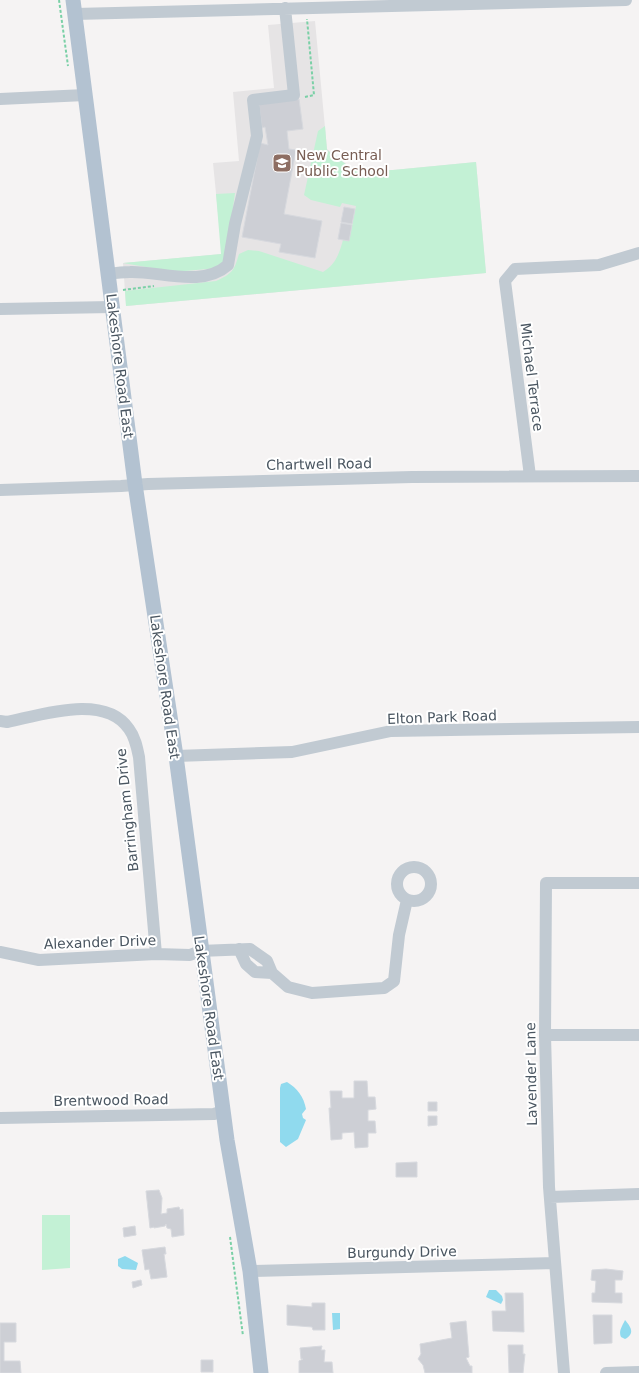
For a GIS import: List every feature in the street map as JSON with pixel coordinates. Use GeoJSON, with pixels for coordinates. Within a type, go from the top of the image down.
{"type":"FeatureCollection","features":[{"type":"Feature","properties":{"kind":"main road","name":"Lakeshore Road East"},"geometry":{"type":"LineString","coordinates":[[74,7],[135,484],[176,756],[200,951],[223,1111],[250,1271],[261,1373]]}},
{"type":"Feature","properties":{"kind":"street"},"geometry":{"type":"LineString","coordinates":[[74,7],[285,8],[626,0]]}},
{"type":"Feature","properties":{"kind":"street"},"geometry":{"type":"LineString","coordinates":[[108,274],[130,272],[180,277],[204,275],[216,272],[228,265],[234,224],[257,136],[253,100],[294,95],[285,8]]}},
{"type":"Feature","properties":{"kind":"street"},"geometry":{"type":"LineString","coordinates":[[0,99],[85,96]]}},
{"type":"Feature","properties":{"kind":"street","name":"Michael Terrace"},"geometry":{"type":"LineString","coordinates":[[530,476],[505,281],[515,269],[599,265],[639,253]]}},
{"type":"Feature","properties":{"kind":"street"},"geometry":{"type":"LineString","coordinates":[[0,309],[112,307]]}},
{"type":"Feature","properties":{"kind":"street","name":"Chartwell Road"},"geometry":{"type":"LineString","coordinates":[[0,490],[121,486],[135,484],[412,477],[639,476]]}},
{"type":"Feature","properties":{"kind":"street","name":"Barringham Drive"},"geometry":{"type":"LineString","coordinates":[[0,721],[7,722],[74,708],[88,708],[100,710],[114,716],[122,720],[129,728],[136,742],[139,757],[156,954]]}},
{"type":"Feature","properties":{"kind":"street","name":"Elton Park Road"},"geometry":{"type":"LineString","coordinates":[[176,756],[292,752],[391,731],[639,727]]}},
{"type":"Feature","properties":{"kind":"street","name":"Lavender Lane"},"geometry":{"type":"LineString","coordinates":[[564,1373],[554,1263],[550,1197],[545,1035],[546,883],[639,883]]}},
{"type":"Feature","properties":{"kind":"street","name":"Alexander Drive"},"geometry":{"type":"LineString","coordinates":[[0,952],[39,960],[156,954],[190,955],[200,951],[250,949],[267,961],[272,973],[288,987],[312,993],[384,988],[394,982],[399,935],[407,900]]}},
{"type":"Feature","properties":{"kind":"street"},"geometry":{"type":"LineString","coordinates":[[545,1035],[639,1035]]}},
{"type":"Feature","properties":{"kind":"street","name":"Brentwood Road"},"geometry":{"type":"LineString","coordinates":[[0,1118],[214,1114],[223,1111]]}},
{"type":"Feature","properties":{"kind":"street"},"geometry":{"type":"LineString","coordinates":[[550,1197],[639,1194]]}},
{"type":"Feature","properties":{"kind":"street","name":"Burgundy Drive"},"geometry":{"type":"LineString","coordinates":[[250,1271],[554,1263]]}},
{"type":"Feature","properties":{"kind":"street"},"geometry":{"type":"LineString","coordinates":[[606,1373],[639,1372]]}},
{"type":"Feature","properties":{"kind":"shaded area","name":"New Central Public School"},"geometry":{"type":"Polygon","coordinates":[[[315,21],[327,149],[355,171],[393,170],[476,162],[486,273],[126,306],[123,263],[222,254],[213,163],[239,161],[233,92],[274,88],[268,25],[315,21]]]}},
{"type":"Feature","properties":{"kind":"green space"},"geometry":{"type":"Polygon","coordinates":[[[325,126],[327,150],[355,171],[393,170],[476,162],[486,273],[126,306],[125,291],[216,281],[229,274],[236,264],[239,254],[248,250],[259,251],[323,272],[331,266],[340,250],[343,240],[349,241],[356,206],[342,203],[340,207],[311,200],[304,195],[318,131],[325,126]]]}},
{"type":"Feature","properties":{"kind":"green space"},"geometry":{"type":"Polygon","coordinates":[[[235,193],[226,260],[217,268],[175,272],[123,263],[221,254],[216,194],[235,193]]]}},
{"type":"Feature","properties":{"kind":"green space"},"geometry":{"type":"Polygon","coordinates":[[[42,1215],[70,1215],[70,1268],[42,1270],[42,1215]]]}},
{"type":"Feature","properties":{"kind":"water"},"geometry":{"type":"Polygon","coordinates":[[[287,1082],[297,1090],[302,1097],[306,1109],[302,1114],[303,1118],[306,1120],[298,1139],[286,1147],[280,1142],[280,1088],[281,1084],[287,1082]]]}},
{"type":"Feature","properties":{"kind":"water"},"geometry":{"type":"Polygon","coordinates":[[[125,1256],[138,1263],[136,1270],[122,1269],[118,1266],[118,1259],[125,1256]]]}},
{"type":"Feature","properties":{"kind":"water"},"geometry":{"type":"Polygon","coordinates":[[[489,1290],[496,1290],[502,1296],[503,1300],[501,1304],[486,1297],[489,1290]]]}},
{"type":"Feature","properties":{"kind":"water"},"geometry":{"type":"Polygon","coordinates":[[[332,1313],[340,1313],[340,1329],[333,1330],[332,1313]]]}},
{"type":"Feature","properties":{"kind":"water"},"geometry":{"type":"Polygon","coordinates":[[[625,1320],[630,1327],[631,1332],[625,1339],[621,1337],[620,1333],[625,1320]]]}},
{"type":"Feature","properties":{"kind":"building"},"geometry":{"type":"Polygon","coordinates":[[[299,99],[303,129],[287,131],[289,149],[296,150],[284,214],[322,221],[315,258],[279,252],[281,244],[242,237],[260,143],[268,145],[265,127],[262,128],[259,104],[299,99]]]}},
{"type":"Feature","properties":{"kind":"building"},"geometry":{"type":"Polygon","coordinates":[[[344,207],[355,209],[352,224],[341,222],[344,207]]]}},
{"type":"Feature","properties":{"kind":"building"},"geometry":{"type":"Polygon","coordinates":[[[341,223],[352,225],[349,241],[338,239],[341,223]]]}},
{"type":"Feature","properties":{"kind":"building"},"geometry":{"type":"Polygon","coordinates":[[[354,1081],[367,1081],[368,1097],[375,1097],[376,1109],[368,1110],[368,1121],[375,1121],[376,1133],[368,1133],[368,1147],[355,1148],[354,1132],[342,1133],[342,1139],[331,1140],[329,1108],[331,1108],[330,1091],[342,1091],[342,1098],[354,1098],[354,1081]]]}},
{"type":"Feature","properties":{"kind":"building"},"geometry":{"type":"Polygon","coordinates":[[[428,1102],[437,1102],[437,1111],[428,1111],[428,1102]]]}},
{"type":"Feature","properties":{"kind":"building"},"geometry":{"type":"Polygon","coordinates":[[[428,1116],[437,1116],[437,1125],[428,1126],[428,1116]]]}},
{"type":"Feature","properties":{"kind":"building"},"geometry":{"type":"Polygon","coordinates":[[[417,1162],[417,1177],[396,1177],[396,1163],[417,1162]]]}},
{"type":"Feature","properties":{"kind":"building"},"geometry":{"type":"Polygon","coordinates":[[[159,1190],[162,1198],[161,1214],[167,1213],[167,1209],[179,1207],[180,1210],[183,1209],[184,1235],[172,1237],[171,1229],[167,1228],[166,1224],[165,1226],[150,1228],[146,1191],[159,1190]]]}},
{"type":"Feature","properties":{"kind":"building"},"geometry":{"type":"Polygon","coordinates":[[[135,1226],[136,1235],[124,1237],[123,1228],[135,1226]]]}},
{"type":"Feature","properties":{"kind":"building"},"geometry":{"type":"Polygon","coordinates":[[[165,1247],[166,1254],[164,1254],[167,1277],[151,1279],[149,1269],[145,1270],[142,1250],[165,1247]]]}},
{"type":"Feature","properties":{"kind":"building"},"geometry":{"type":"Polygon","coordinates":[[[606,1269],[623,1271],[622,1280],[615,1280],[615,1293],[622,1293],[622,1303],[592,1302],[592,1293],[595,1293],[596,1281],[591,1280],[592,1270],[606,1269]]]}},
{"type":"Feature","properties":{"kind":"building"},"geometry":{"type":"Polygon","coordinates":[[[141,1280],[142,1285],[133,1288],[132,1282],[141,1280]]]}},
{"type":"Feature","properties":{"kind":"building"},"geometry":{"type":"Polygon","coordinates":[[[505,1293],[523,1293],[524,1332],[493,1331],[492,1311],[506,1311],[505,1293]]]}},
{"type":"Feature","properties":{"kind":"building"},"geometry":{"type":"Polygon","coordinates":[[[312,1303],[325,1303],[325,1330],[313,1330],[312,1327],[287,1325],[287,1305],[312,1307],[312,1303]]]}},
{"type":"Feature","properties":{"kind":"building"},"geometry":{"type":"Polygon","coordinates":[[[593,1315],[612,1315],[612,1343],[594,1344],[593,1315]]]}},
{"type":"Feature","properties":{"kind":"building"},"geometry":{"type":"Polygon","coordinates":[[[466,1321],[469,1357],[466,1358],[470,1366],[472,1366],[472,1373],[425,1373],[423,1365],[418,1359],[421,1354],[420,1344],[452,1338],[450,1323],[466,1321]]]}},
{"type":"Feature","properties":{"kind":"building"},"geometry":{"type":"Polygon","coordinates":[[[0,1323],[16,1323],[16,1342],[4,1342],[4,1361],[20,1361],[21,1373],[0,1373],[0,1323]]]}},
{"type":"Feature","properties":{"kind":"building"},"geometry":{"type":"Polygon","coordinates":[[[508,1345],[523,1345],[523,1354],[525,1354],[523,1373],[509,1373],[508,1345]]]}},
{"type":"Feature","properties":{"kind":"building"},"geometry":{"type":"Polygon","coordinates":[[[322,1346],[321,1350],[325,1350],[324,1362],[332,1362],[333,1373],[299,1373],[299,1361],[303,1359],[301,1359],[300,1348],[322,1346]]]}},
{"type":"Feature","properties":{"kind":"building"},"geometry":{"type":"Polygon","coordinates":[[[201,1360],[213,1360],[213,1372],[201,1372],[201,1360]]]}},
{"type":"Feature","properties":{"kind":"place","name":"New Central Public School"},"geometry":{"type":"Point","coordinates":[282,163]}}]}
